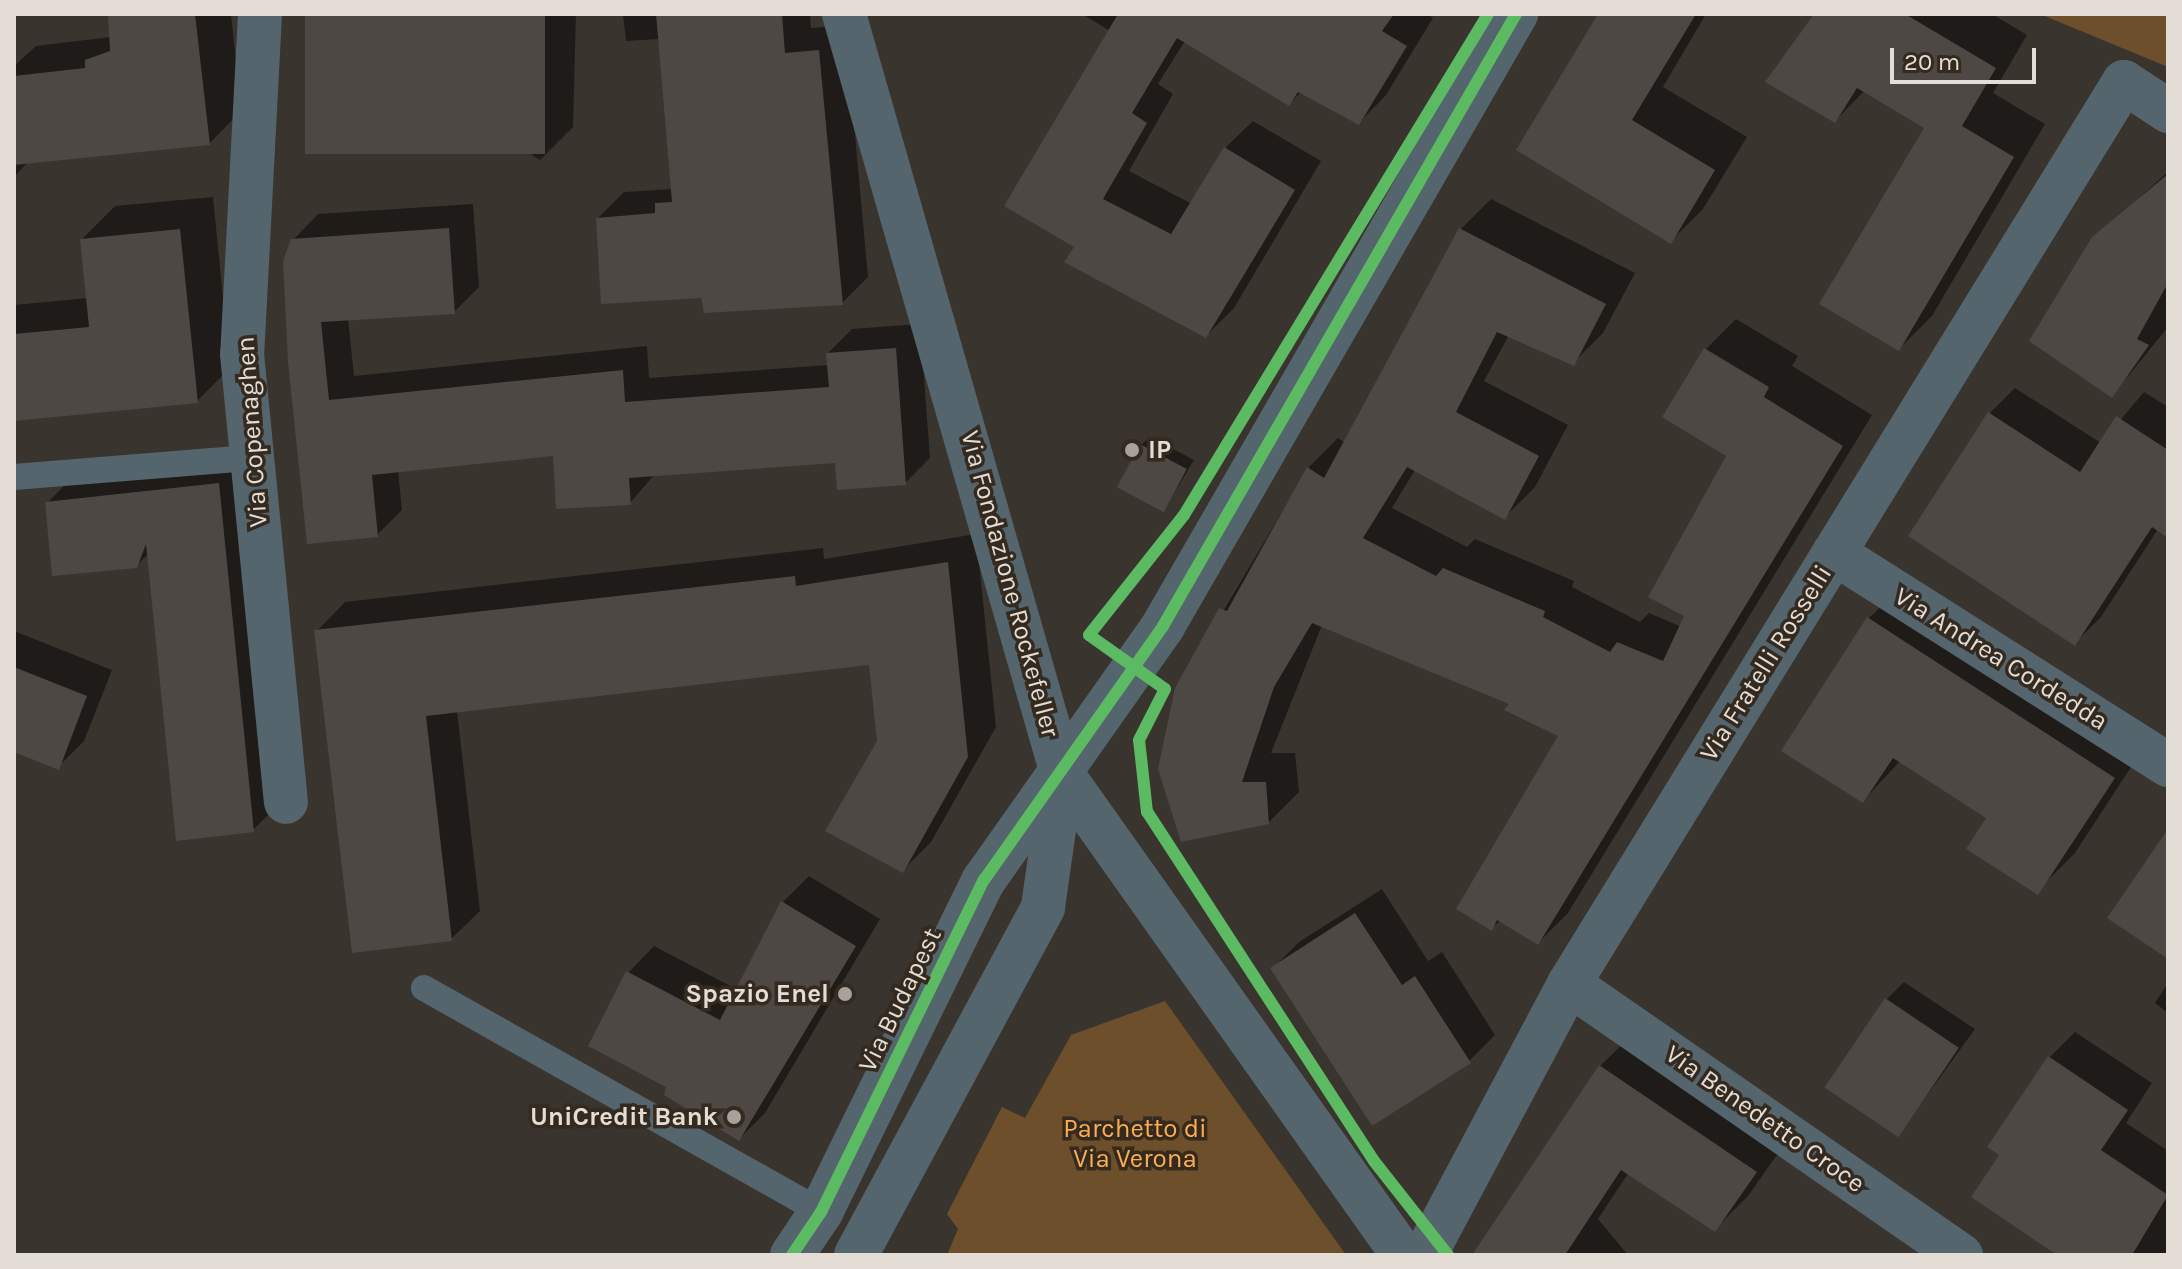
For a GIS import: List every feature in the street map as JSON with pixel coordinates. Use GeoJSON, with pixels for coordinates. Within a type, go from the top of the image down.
{"type":"FeatureCollection","features":[{"type":"Feature","properties":{"kind":"street","name":"Via Copenaghen"},"geometry":{"type":"LineString","coordinates":[[260,14],[242,354],[286,802]]}},
{"type":"Feature","properties":{"kind":"street","name":"Via Fondazione Rockefeller"},"geometry":{"type":"LineString","coordinates":[[844,14],[1062,774],[1403,1255]]}},
{"type":"Feature","properties":{"kind":"street","name":"Via Budapest"},"geometry":{"type":"LineString","coordinates":[[792,1255],[821,1212],[984,880],[1062,774],[1163,626],[1516,14]]}},
{"type":"Feature","properties":{"kind":"street","name":"Via Fratelli Rosselli"},"geometry":{"type":"LineString","coordinates":[[1425,1255],[1569,984],[2124,82],[2168,111]]}},
{"type":"Feature","properties":{"kind":"street","name":"Via Andrea Cordedda"},"geometry":{"type":"LineString","coordinates":[[1834,553],[2168,765]]}},
{"type":"Feature","properties":{"kind":"street"},"geometry":{"type":"LineString","coordinates":[[856,1255],[1043,907],[1062,774]]}},
{"type":"Feature","properties":{"kind":"street","name":"Via Benedetto Croce"},"geometry":{"type":"LineString","coordinates":[[1569,984],[1961,1255]]}},
{"type":"Feature","properties":{"kind":"lane"},"geometry":{"type":"LineString","coordinates":[[14,477],[252,458]]}},
{"type":"Feature","properties":{"kind":"lane"},"geometry":{"type":"LineString","coordinates":[[424,988],[821,1212]]}},
{"type":"Feature","properties":{"kind":"green space"},"geometry":{"type":"Polygon","coordinates":[[[2040,14],[2168,14],[2168,67],[2110,43],[2040,14]]]}},
{"type":"Feature","properties":{"kind":"green space","name":"Parchetto di Via Verona"},"geometry":{"type":"Polygon","coordinates":[[[1165,1001],[1346,1255],[947,1255],[958,1229],[947,1214],[1002,1107],[1025,1118],[1071,1035],[1165,1001]]]}},
{"type":"Feature","properties":{"kind":"building"},"geometry":{"type":"Polygon","coordinates":[[[108,14],[195,14],[210,145],[14,165],[14,76],[85,68],[85,60],[110,51],[108,14]]]}},
{"type":"Feature","properties":{"kind":"building"},"geometry":{"type":"Polygon","coordinates":[[[305,14],[545,14],[545,154],[305,154],[305,14]]]}},
{"type":"Feature","properties":{"kind":"building"},"geometry":{"type":"Polygon","coordinates":[[[656,14],[782,14],[785,53],[819,50],[843,305],[704,313],[701,298],[601,304],[596,218],[655,213],[655,203],[672,202],[656,14]]]}},
{"type":"Feature","properties":{"kind":"building"},"geometry":{"type":"Polygon","coordinates":[[[1118,14],[1394,14],[1382,31],[1407,46],[1359,125],[1298,92],[1289,106],[1177,38],[1132,113],[1147,123],[1103,199],[1171,234],[1224,147],[1295,190],[1206,338],[1064,262],[1074,247],[1004,206],[1118,14]]]}},
{"type":"Feature","properties":{"kind":"building"},"geometry":{"type":"Polygon","coordinates":[[[1598,14],[1696,14],[1632,120],[1715,170],[1671,244],[1516,150],[1598,14]]]}},
{"type":"Feature","properties":{"kind":"building"},"geometry":{"type":"Polygon","coordinates":[[[1814,14],[1905,14],[1996,68],[1962,126],[2014,157],[1899,351],[1819,304],[1924,128],[1857,88],[1835,123],[1765,82],[1814,14]]]}},
{"type":"Feature","properties":{"kind":"building"},"geometry":{"type":"Polygon","coordinates":[[[2168,174],[2168,283],[2137,339],[2149,345],[2112,398],[2029,341],[2092,237],[2168,174]]]}},
{"type":"Feature","properties":{"kind":"building"},"geometry":{"type":"Polygon","coordinates":[[[449,228],[455,314],[321,322],[329,400],[623,370],[625,402],[829,387],[826,353],[896,348],[906,485],[837,490],[835,463],[629,478],[631,505],[556,509],[553,456],[372,475],[378,537],[307,544],[288,362],[283,261],[291,239],[449,228]]]}},
{"type":"Feature","properties":{"kind":"building"},"geometry":{"type":"Polygon","coordinates":[[[1459,228],[1606,304],[1574,366],[1497,332],[1456,412],[1539,456],[1505,520],[1407,467],[1363,538],[1436,576],[1443,568],[1545,611],[1543,617],[1610,652],[1617,642],[1663,661],[1684,616],[1648,597],[1726,456],[1662,417],[1704,348],[1769,387],[1764,397],[1843,446],[1538,945],[1497,920],[1492,931],[1456,909],[1558,736],[1504,710],[1509,704],[1312,623],[1274,687],[1242,782],[1266,782],[1269,824],[1181,842],[1158,769],[1175,688],[1219,608],[1227,611],[1307,467],[1324,478],[1459,228]]]}},
{"type":"Feature","properties":{"kind":"building"},"geometry":{"type":"Polygon","coordinates":[[[180,229],[198,403],[14,421],[14,334],[89,327],[80,239],[180,229]]]}},
{"type":"Feature","properties":{"kind":"building"},"geometry":{"type":"Polygon","coordinates":[[[1988,412],[2080,472],[2116,416],[2168,450],[2168,538],[2152,527],[2075,646],[1908,536],[1988,412]]]}},
{"type":"Feature","properties":{"kind":"building"},"geometry":{"type":"Polygon","coordinates":[[[1140,444],[1187,469],[1164,512],[1117,487],[1140,444]]]}},
{"type":"Feature","properties":{"kind":"building"},"geometry":{"type":"Polygon","coordinates":[[[219,483],[254,832],[176,841],[146,544],[137,568],[52,576],[45,502],[219,483]]]}},
{"type":"Feature","properties":{"kind":"building"},"geometry":{"type":"Polygon","coordinates":[[[948,562],[968,757],[903,873],[825,831],[877,741],[869,665],[426,716],[452,941],[352,953],[314,630],[795,576],[796,586],[948,562]]]}},
{"type":"Feature","properties":{"kind":"building"},"geometry":{"type":"Polygon","coordinates":[[[1867,617],[2115,778],[2038,895],[1966,849],[1986,818],[1893,758],[1863,803],[1781,751],[1867,617]]]}},
{"type":"Feature","properties":{"kind":"building"},"geometry":{"type":"Polygon","coordinates":[[[14,667],[87,696],[59,770],[14,752],[14,667]]]}},
{"type":"Feature","properties":{"kind":"building"},"geometry":{"type":"Polygon","coordinates":[[[2168,829],[2168,959],[2107,918],[2168,829]]]}},
{"type":"Feature","properties":{"kind":"building"},"geometry":{"type":"Polygon","coordinates":[[[781,901],[856,946],[739,1141],[664,1095],[666,1087],[588,1046],[626,971],[720,1020],[781,901]]]}},
{"type":"Feature","properties":{"kind":"building"},"geometry":{"type":"Polygon","coordinates":[[[1355,913],[1402,985],[1415,976],[1471,1063],[1372,1126],[1270,968],[1355,913]]]}},
{"type":"Feature","properties":{"kind":"building"},"geometry":{"type":"Polygon","coordinates":[[[1885,998],[1959,1048],[1898,1137],[1825,1088],[1885,998]]]}},
{"type":"Feature","properties":{"kind":"building"},"geometry":{"type":"Polygon","coordinates":[[[2048,1056],[2128,1110],[2101,1150],[2168,1195],[2132,1255],[2057,1255],[1971,1197],[1999,1155],[1987,1147],[2048,1056]]]}},
{"type":"Feature","properties":{"kind":"building"},"geometry":{"type":"Polygon","coordinates":[[[1599,1065],[1757,1172],[1715,1232],[1621,1170],[1565,1255],[1472,1255],[1599,1065]]]}},
{"type":"Feature","properties":{"kind":"cycle path"},"geometry":{"type":"LineString","coordinates":[[1448,1255],[1374,1161],[1147,812],[1139,740],[1165,689],[1089,635],[1184,515],[1488,14]]}},
{"type":"Feature","properties":{"kind":"cycle path"},"geometry":{"type":"LineString","coordinates":[[792,1255],[821,1212],[984,880],[1163,626],[1516,14]]}},
{"type":"Feature","properties":{"kind":"place","name":"IP"},"geometry":{"type":"Point","coordinates":[1132,450]}},
{"type":"Feature","properties":{"kind":"place","name":"Spazio Enel"},"geometry":{"type":"Point","coordinates":[845,994]}},
{"type":"Feature","properties":{"kind":"place","name":"UniCredit Bank"},"geometry":{"type":"Point","coordinates":[734,1117]}}]}
